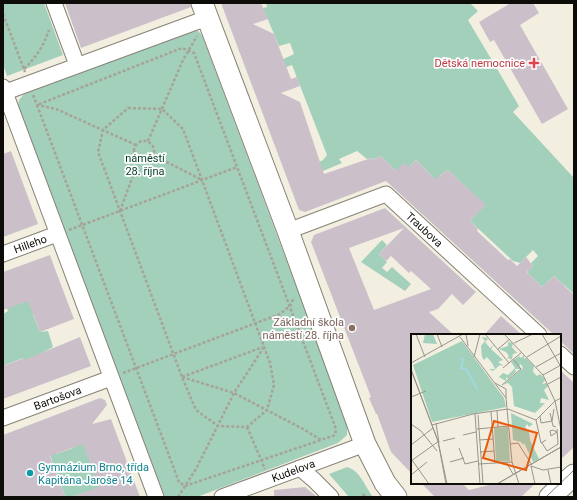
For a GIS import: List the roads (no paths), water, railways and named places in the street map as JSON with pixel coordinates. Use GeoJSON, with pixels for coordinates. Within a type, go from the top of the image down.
{"type":"FeatureCollection","features":[{"type":"Feature","properties":{"kind":"street"},"geometry":{"type":"LineString","coordinates":[[55,6],[77,65]]}},
{"type":"Feature","properties":{"kind":"street"},"geometry":{"type":"LineString","coordinates":[[156,497],[4,91],[29,84],[77,65],[204,10],[288,231],[364,444],[385,483],[396,497]]}},
{"type":"Feature","properties":{"kind":"street","name":"Traubova"},"geometry":{"type":"LineString","coordinates":[[288,231],[386,194],[538,334]]}},
{"type":"Feature","properties":{"kind":"street","name":"Hilleho"},"geometry":{"type":"LineString","coordinates":[[3,254],[58,234]]}},
{"type":"Feature","properties":{"kind":"street"},"geometry":{"type":"LineString","coordinates":[[561,355],[574,367]]}},
{"type":"Feature","properties":{"kind":"street","name":"Bartošova"},"geometry":{"type":"LineString","coordinates":[[3,418],[111,378]]}},
{"type":"Feature","properties":{"kind":"street","name":"Kudelova"},"geometry":{"type":"LineString","coordinates":[[222,497],[364,444]]}},
{"type":"Feature","properties":{"kind":"street"},"geometry":{"type":"LineString","coordinates":[[300,468],[331,497]]}},
{"type":"Feature","properties":{"kind":"street"},"geometry":{"type":"LineString","coordinates":[[550,497],[574,474]]}},
{"type":"Feature","properties":{"kind":"tram line"},"geometry":{"type":"LineString","coordinates":[[561,483],[574,470]]}},
{"type":"Feature","properties":{"kind":"tram line"},"geometry":{"type":"LineString","coordinates":[[546,497],[559,484]]}},
{"type":"Feature","properties":{"kind":"place","name":"Dětská nemocnice"},"geometry":{"type":"Point","coordinates":[534,63]}},
{"type":"Feature","properties":{"kind":"place","name":"Základní škola náměstí 28. října"},"geometry":{"type":"Point","coordinates":[352,328]}},
{"type":"Feature","properties":{"kind":"place","name":"Gymnázium Brno, třída Kapitána Jaroše 14"},"geometry":{"type":"Point","coordinates":[30,473]}},
{"type":"Feature","properties":{"kind":"park label","name":"náměstí 28. října"},"geometry":{"type":"Point","coordinates":[145,164]}}]}
